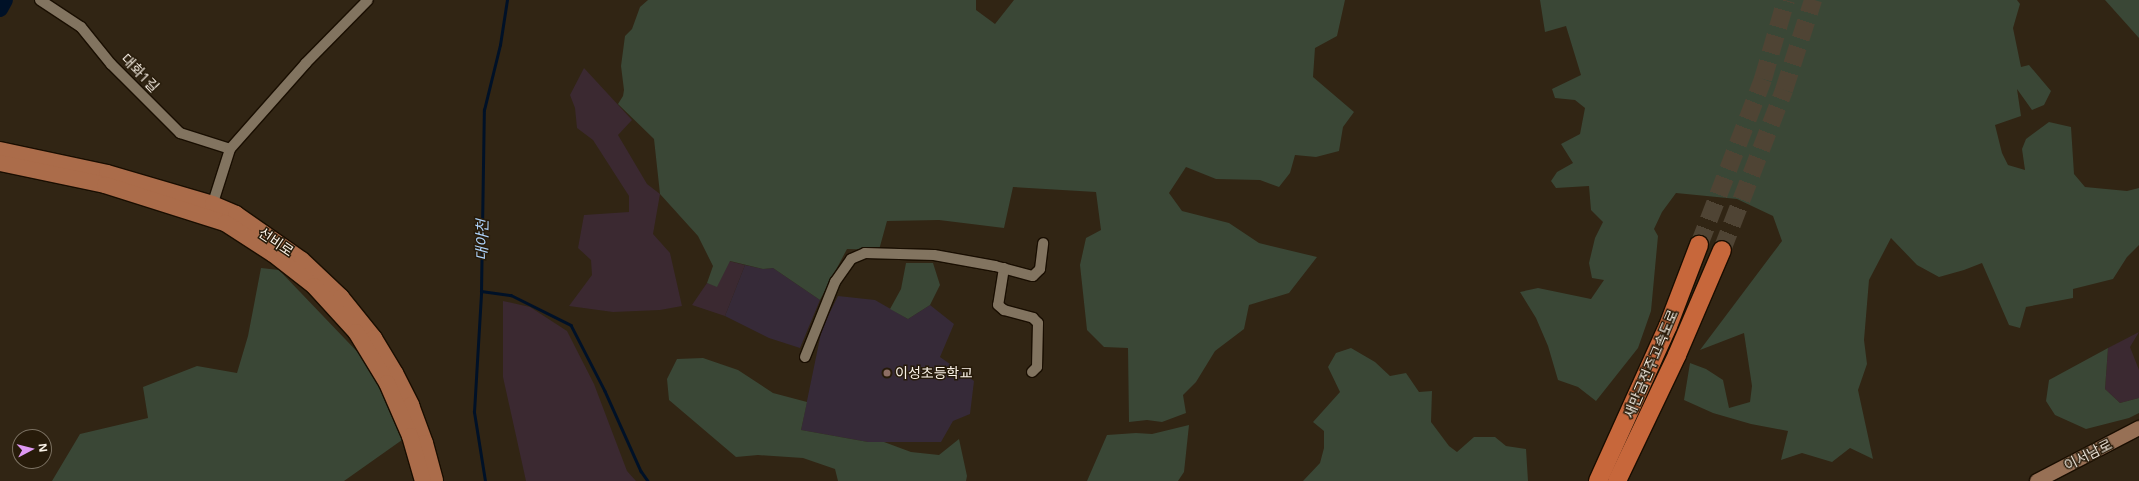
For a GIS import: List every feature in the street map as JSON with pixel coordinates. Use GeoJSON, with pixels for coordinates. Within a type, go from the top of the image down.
{"type":"FeatureCollection","features":[{"type":"Feature","properties":{"kind":"highway","name":"새만금전주고속도로"},"geometry":{"type":"LineString","coordinates":[[1598,481],[1616,470],[1668,326],[1700,245]]}},
{"type":"Feature","properties":{"kind":"highway","name":"새만금전주고속도로"},"geometry":{"type":"LineString","coordinates":[[1626,442],[1677,355],[1722,250]]}},
{"type":"Feature","properties":{"kind":"main road","name":"선비로"},"geometry":{"type":"LineString","coordinates":[[0,150],[107,173],[210,211],[225,223],[273,254],[314,286],[356,332],[387,383],[410,436],[422,481]]}},
{"type":"Feature","properties":{"kind":"main road","name":"선비로"},"geometry":{"type":"LineString","coordinates":[[0,163],[105,185],[210,211],[236,214],[302,260],[341,297],[360,319],[395,373],[411,405],[426,443],[435,481]]}},
{"type":"Feature","properties":{"kind":"main road","name":"이서남로"},"geometry":{"type":"LineString","coordinates":[[2037,481],[2139,428]]}},
{"type":"Feature","properties":{"kind":"street","name":"대화1길"},"geometry":{"type":"LineString","coordinates":[[40,0],[81,27],[111,64],[180,133],[230,149]]}},
{"type":"Feature","properties":{"kind":"street"},"geometry":{"type":"LineString","coordinates":[[210,211],[230,149],[306,63],[368,0]]}},
{"type":"Feature","properties":{"kind":"street"},"geometry":{"type":"LineString","coordinates":[[805,357],[835,282],[851,259],[865,254],[934,254],[1004,268],[1033,276],[1040,269],[1043,243]]}},
{"type":"Feature","properties":{"kind":"street"},"geometry":{"type":"LineString","coordinates":[[1004,268],[998,305],[1004,310],[1033,318],[1038,323],[1037,367],[1032,372]]}},
{"type":"Feature","properties":{"kind":"shaded area"},"geometry":{"type":"Polygon","coordinates":[[[584,68],[632,120],[618,135],[647,184],[660,194],[653,234],[670,253],[682,306],[660,310],[613,312],[569,306],[592,275],[591,260],[578,248],[584,215],[629,212],[629,196],[593,140],[577,128],[575,108],[570,95],[584,68]]]}},
{"type":"Feature","properties":{"kind":"shaded area"},"geometry":{"type":"Polygon","coordinates":[[[729,261],[745,265],[725,316],[692,305],[707,283],[717,286],[729,261]]]}},
{"type":"Feature","properties":{"kind":"shaded area"},"geometry":{"type":"Polygon","coordinates":[[[745,265],[763,269],[773,268],[820,300],[800,348],[769,338],[725,316],[745,265]]]}},
{"type":"Feature","properties":{"kind":"shaded area","name":"이성초등학교"},"geometry":{"type":"Polygon","coordinates":[[[838,296],[875,300],[908,319],[930,305],[954,324],[940,357],[974,381],[970,414],[953,421],[941,442],[868,442],[801,430],[822,328],[838,296]]]}},
{"type":"Feature","properties":{"kind":"shaded area"},"geometry":{"type":"Polygon","coordinates":[[[503,301],[530,307],[567,331],[594,384],[627,471],[636,481],[526,481],[503,377],[503,301]]]}},
{"type":"Feature","properties":{"kind":"shaded area"},"geometry":{"type":"Polygon","coordinates":[[[2139,332],[2130,347],[2139,370],[2139,398],[2120,403],[2105,389],[2108,348],[2139,332]]]}},
{"type":"Feature","properties":{"kind":"green space"},"geometry":{"type":"Polygon","coordinates":[[[648,0],[976,0],[976,10],[995,24],[1014,0],[1345,0],[1337,36],[1315,48],[1313,77],[1354,112],[1343,127],[1339,151],[1316,157],[1295,155],[1290,173],[1279,187],[1260,180],[1216,179],[1186,167],[1169,193],[1182,211],[1229,223],[1259,243],[1317,257],[1289,293],[1249,305],[1244,329],[1215,351],[1196,382],[1183,395],[1186,413],[1162,422],[1147,420],[1129,422],[1128,348],[1104,347],[1087,330],[1080,265],[1086,238],[1101,230],[1096,192],[1013,187],[1004,228],[939,220],[887,221],[879,250],[847,249],[820,300],[773,268],[763,269],[730,261],[717,287],[707,283],[713,266],[698,236],[660,194],[654,139],[618,104],[623,96],[624,90],[621,66],[625,36],[632,29],[640,7],[648,0]]]}},
{"type":"Feature","properties":{"kind":"green space"},"geometry":{"type":"Polygon","coordinates":[[[1540,0],[2017,0],[2020,4],[2013,28],[2021,67],[2029,65],[2051,91],[2044,105],[2032,110],[2017,89],[2021,116],[1995,125],[2002,153],[2008,165],[2025,170],[2022,149],[2026,139],[2049,122],[2071,127],[2074,174],[2085,187],[2127,191],[2139,188],[2139,245],[2127,257],[2113,279],[2073,289],[2073,298],[2026,307],[2020,328],[2009,325],[1982,263],[1939,277],[1917,265],[1891,238],[1869,280],[1864,340],[1867,364],[1858,390],[1873,459],[1850,448],[1832,462],[1802,453],[1781,460],[1788,431],[1751,424],[1713,413],[1684,400],[1690,363],[1706,369],[1723,380],[1729,408],[1750,402],[1752,386],[1744,333],[1700,350],[1782,241],[1773,216],[1737,199],[1676,193],[1662,212],[1654,229],[1658,236],[1651,311],[1638,348],[1596,401],[1578,387],[1558,380],[1548,346],[1536,318],[1520,292],[1538,288],[1591,299],[1604,280],[1592,278],[1589,263],[1595,238],[1603,222],[1591,210],[1589,186],[1556,188],[1551,181],[1557,172],[1573,163],[1561,144],[1580,134],[1585,108],[1575,100],[1555,98],[1552,89],[1581,75],[1566,26],[1545,32],[1540,0]]]}},
{"type":"Feature","properties":{"kind":"green space"},"geometry":{"type":"Polygon","coordinates":[[[2105,0],[2139,0],[2139,38],[2105,0]]]}},
{"type":"Feature","properties":{"kind":"green space"},"geometry":{"type":"Polygon","coordinates":[[[906,263],[933,263],[940,285],[930,305],[908,319],[890,309],[901,289],[906,263]]]}},
{"type":"Feature","properties":{"kind":"green space"},"geometry":{"type":"Polygon","coordinates":[[[261,268],[279,270],[369,364],[402,440],[344,481],[52,481],[80,434],[148,418],[143,387],[197,366],[237,373],[248,336],[261,268]]]}},
{"type":"Feature","properties":{"kind":"green space"},"geometry":{"type":"Polygon","coordinates":[[[1351,348],[1375,362],[1390,376],[1406,373],[1419,392],[1432,391],[1431,422],[1449,446],[1457,452],[1474,437],[1495,437],[1506,446],[1526,449],[1528,481],[1303,481],[1320,463],[1324,448],[1324,431],[1313,422],[1340,392],[1328,367],[1336,353],[1351,348]]]}},
{"type":"Feature","properties":{"kind":"green space"},"geometry":{"type":"Polygon","coordinates":[[[2108,348],[2105,389],[2120,403],[2139,398],[2139,413],[2129,418],[2086,429],[2055,415],[2046,401],[2049,380],[2108,348]]]}},
{"type":"Feature","properties":{"kind":"green space"},"geometry":{"type":"Polygon","coordinates":[[[703,358],[738,370],[773,393],[807,402],[801,430],[868,442],[884,442],[911,452],[939,455],[959,439],[967,476],[966,481],[838,481],[835,469],[803,458],[758,455],[736,457],[669,400],[667,379],[677,359],[703,358]]]}},
{"type":"Feature","properties":{"kind":"green space"},"geometry":{"type":"Polygon","coordinates":[[[1189,425],[1184,472],[1178,481],[1087,481],[1107,435],[1136,433],[1152,434],[1189,425]]]}},
{"type":"Feature","properties":{"kind":"waterway"},"geometry":{"type":"LineString","coordinates":[[0,9],[5,0]]}},
{"type":"Feature","properties":{"kind":"waterway","name":"대야천"},"geometry":{"type":"LineString","coordinates":[[485,481],[474,412],[481,293],[484,110],[500,45],[507,0]]}},
{"type":"Feature","properties":{"kind":"waterway"},"geometry":{"type":"LineString","coordinates":[[481,291],[511,295],[571,325],[605,391],[641,471],[648,481]]}},
{"type":"Feature","properties":{"kind":"tunnel"},"geometry":{"type":"LineString","coordinates":[[1699,245],[1763,79],[1786,0]]}},
{"type":"Feature","properties":{"kind":"tunnel"},"geometry":{"type":"LineString","coordinates":[[1722,250],[1784,90],[1813,0]]}},
{"type":"Feature","properties":{"kind":"place","name":"이성초등학교"},"geometry":{"type":"Point","coordinates":[887,373]}}]}
